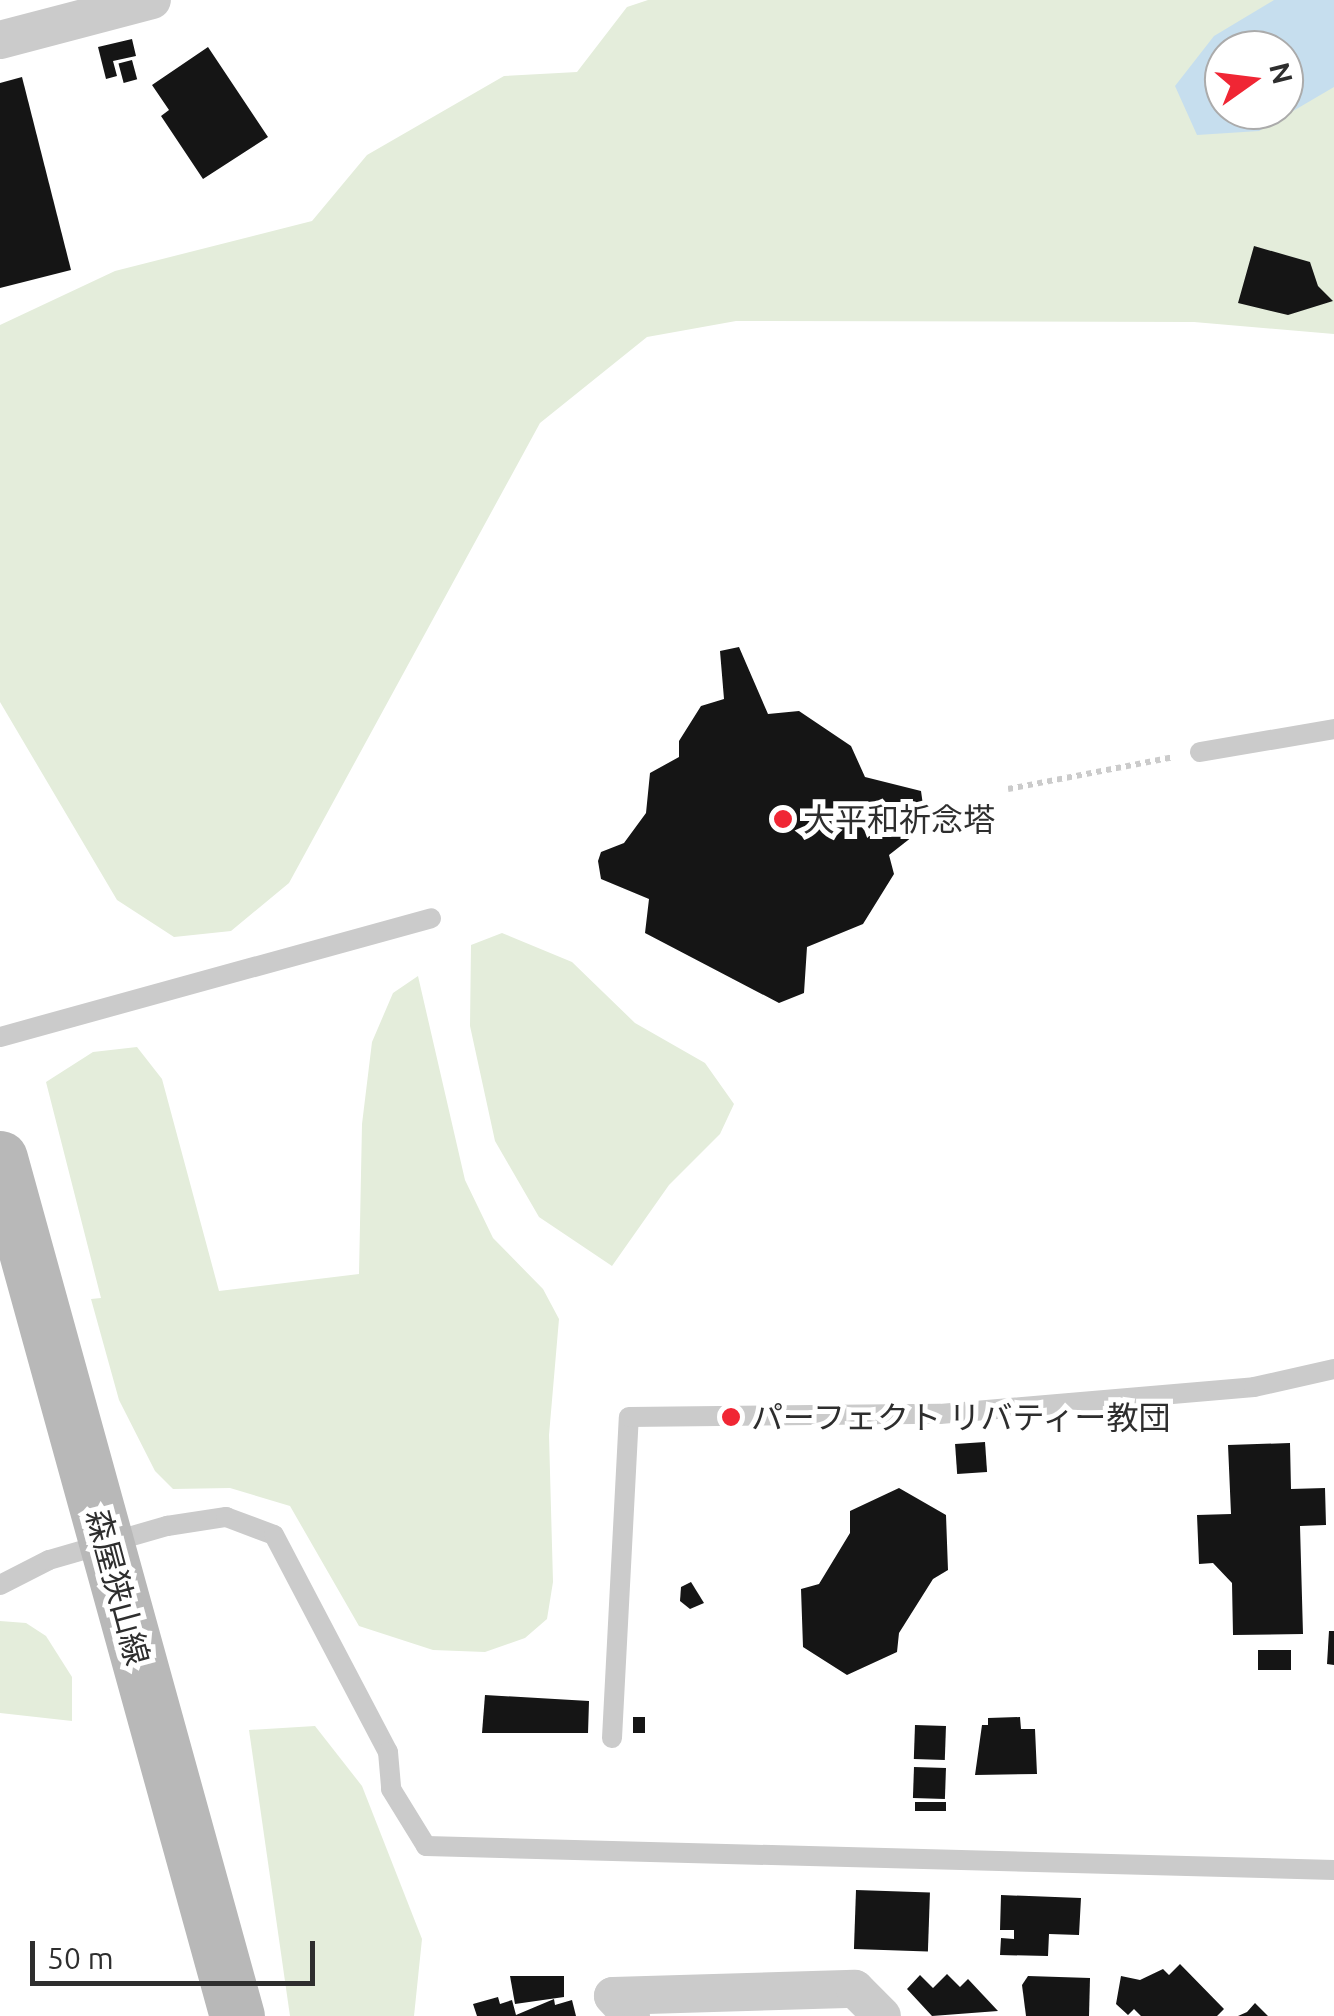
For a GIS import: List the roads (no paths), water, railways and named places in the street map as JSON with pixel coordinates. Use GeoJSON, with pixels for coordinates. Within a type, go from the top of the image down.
{"type":"FeatureCollection","features":[{"type":"Feature","properties":{"kind":"main road","name":"森屋狭山線"},"geometry":{"type":"LineString","coordinates":[[0,1158],[237,2016]]}},
{"type":"Feature","properties":{"kind":"street"},"geometry":{"type":"LineString","coordinates":[[0,40],[152,0]]}},
{"type":"Feature","properties":{"kind":"street"},"geometry":{"type":"LineString","coordinates":[[631,2016],[613,1996],[854,1988],[882,2016]]}},
{"type":"Feature","properties":{"kind":"lane"},"geometry":{"type":"LineString","coordinates":[[1200,752],[1334,729]]}},
{"type":"Feature","properties":{"kind":"lane"},"geometry":{"type":"LineString","coordinates":[[0,1038],[432,918]]}},
{"type":"Feature","properties":{"kind":"lane"},"geometry":{"type":"LineString","coordinates":[[612,1738],[629,1418],[940,1414],[1254,1386],[1334,1369]]}},
{"type":"Feature","properties":{"kind":"lane"},"geometry":{"type":"LineString","coordinates":[[0,1585],[49,1560],[168,1526],[226,1517],[274,1535],[388,1752],[391,1789],[426,1846],[1334,1870]]}},
{"type":"Feature","properties":{"kind":"water"},"geometry":{"type":"Polygon","coordinates":[[[1274,0],[1334,0],[1334,87],[1304,105],[1304,30],[1224,30],[1274,0]]]}},
{"type":"Feature","properties":{"kind":"water"},"geometry":{"type":"Polygon","coordinates":[[[1204,49],[1204,130],[1261,130],[1197,135],[1175,86],[1204,49]]]}},
{"type":"Feature","properties":{"kind":"place","name":"大平和祈念塔"},"geometry":{"type":"Point","coordinates":[783,819]}},
{"type":"Feature","properties":{"kind":"place","name":"パーフェクト リバティー教団"},"geometry":{"type":"Point","coordinates":[731,1417]}}]}
